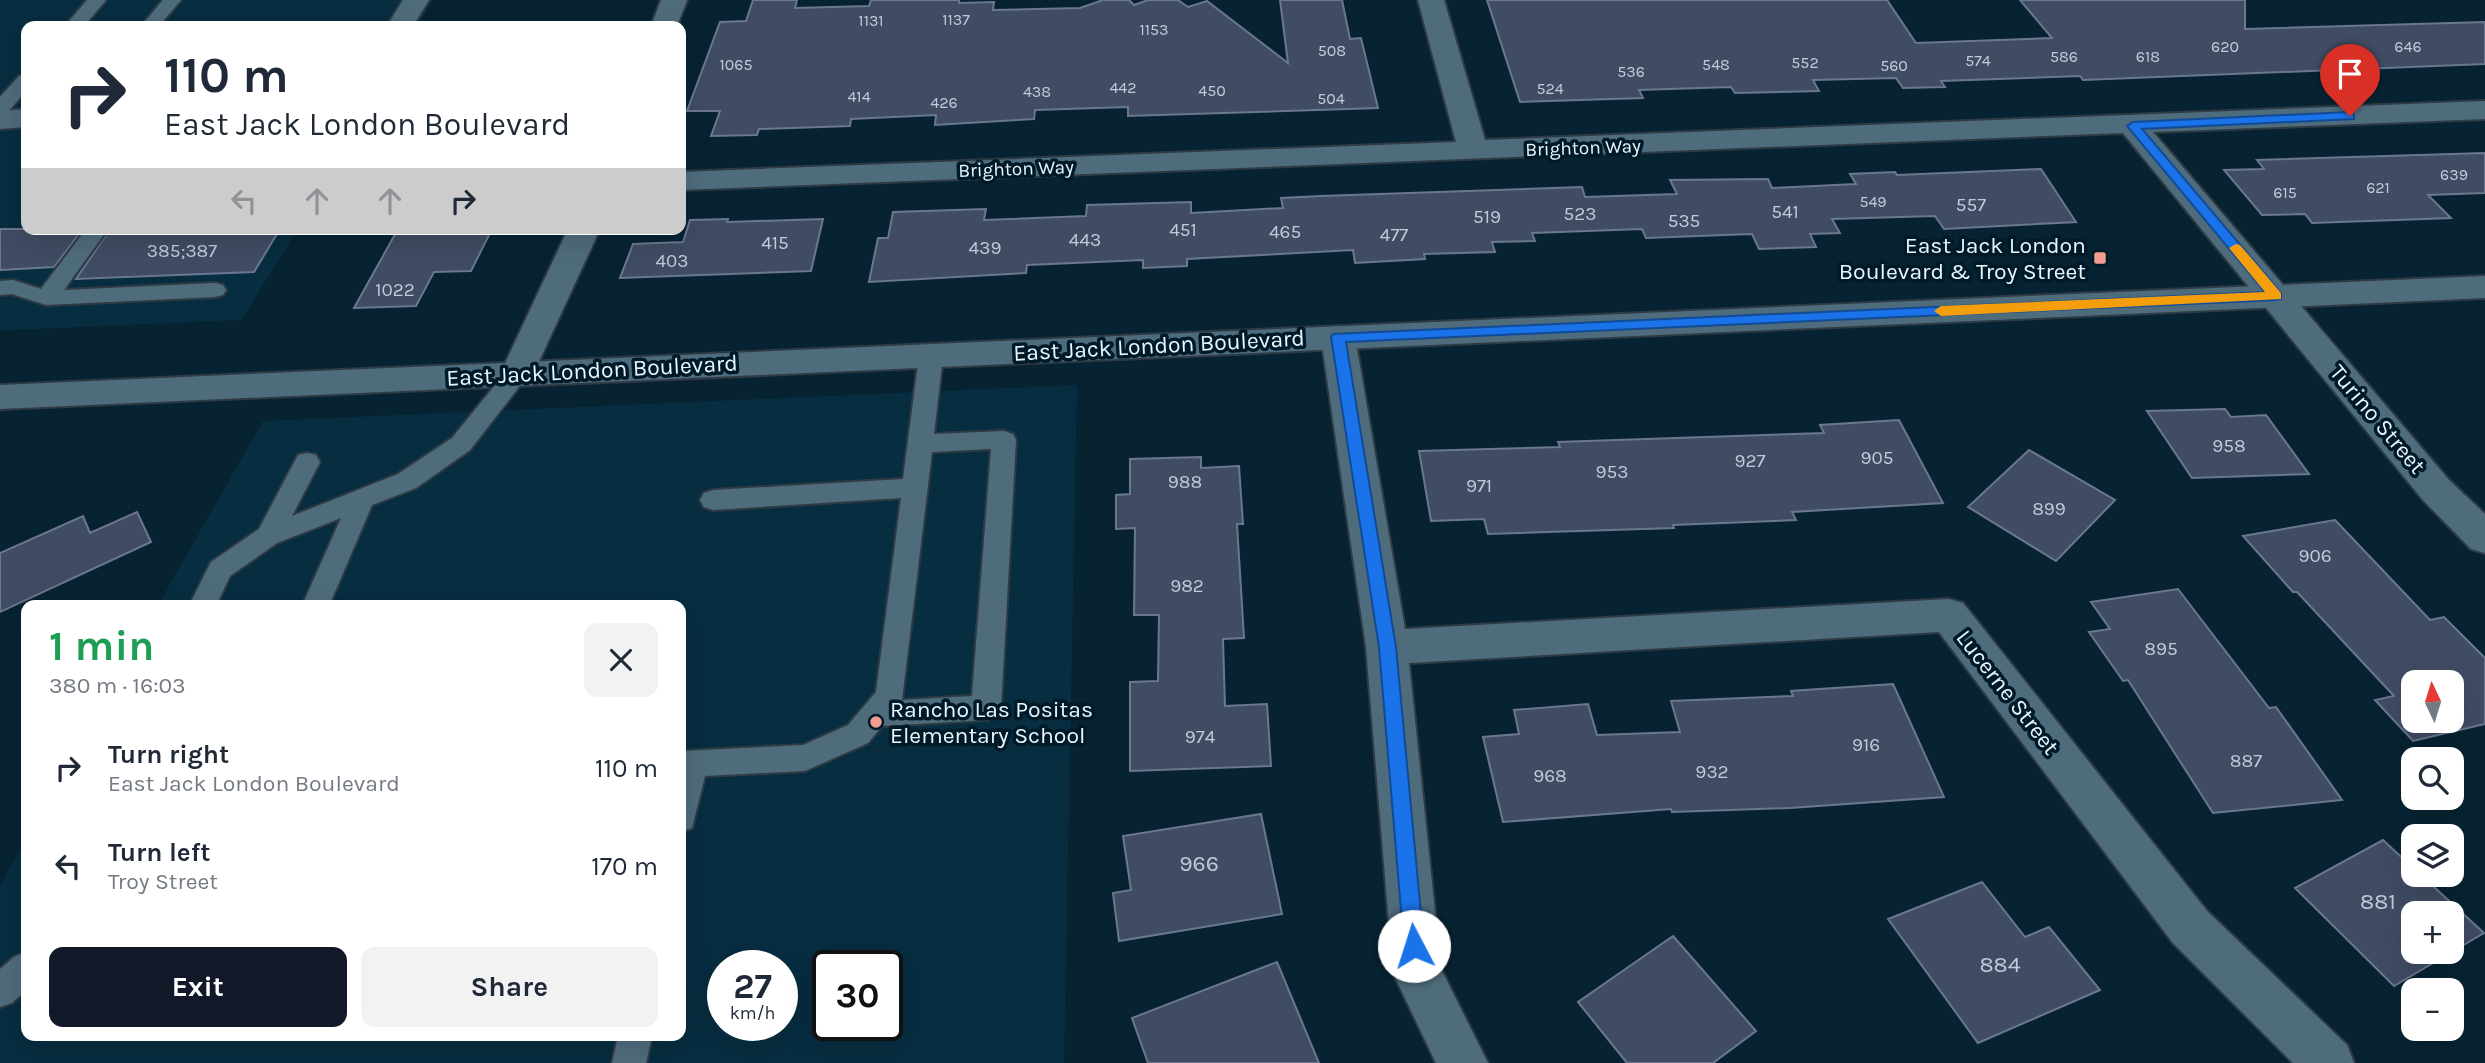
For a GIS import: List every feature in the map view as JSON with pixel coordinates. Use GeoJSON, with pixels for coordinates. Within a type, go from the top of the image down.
{"type":"FeatureCollection","features":[{"type":"Feature","properties":{"kind":"street"},"geometry":{"type":"LineString","coordinates":[[403,21],[416,0]]}},
{"type":"Feature","properties":{"kind":"street"},"geometry":{"type":"LineString","coordinates":[[666,21],[674,0]]}},
{"type":"Feature","properties":{"kind":"street"},"geometry":{"type":"LineString","coordinates":[[1432,0],[1473,151]]}},
{"type":"Feature","properties":{"kind":"street","name":"Brighton Way"},"geometry":{"type":"LineString","coordinates":[[686,181],[2133,126],[2485,110]]}},
{"type":"Feature","properties":{"kind":"street"},"geometry":{"type":"LineString","coordinates":[[0,120],[21,118]]}},
{"type":"Feature","properties":{"kind":"street","name":"Turino Street"},"geometry":{"type":"LineString","coordinates":[[2133,126],[2437,490],[2485,538]]}},
{"type":"Feature","properties":{"kind":"street"},"geometry":{"type":"LineString","coordinates":[[517,374],[581,235]]}},
{"type":"Feature","properties":{"kind":"street","name":"East Jack London Boulevard"},"geometry":{"type":"LineString","coordinates":[[0,397],[2485,286]]}},
{"type":"Feature","properties":{"kind":"street"},"geometry":{"type":"LineString","coordinates":[[1338,337],[1387,647],[1416,974],[1463,1063]]}},
{"type":"Feature","properties":{"kind":"street","name":"Lucerne Street"},"geometry":{"type":"LineString","coordinates":[[1387,647],[1948,615],[2190,927],[2329,1063]]}},
{"type":"Feature","properties":{"kind":"lane"},"geometry":{"type":"LineString","coordinates":[[78,21],[97,0]]}},
{"type":"Feature","properties":{"kind":"lane"},"geometry":{"type":"LineString","coordinates":[[154,21],[172,0]]}},
{"type":"Feature","properties":{"kind":"lane"},"geometry":{"type":"LineString","coordinates":[[0,109],[21,86]]}},
{"type":"Feature","properties":{"kind":"lane"},"geometry":{"type":"LineString","coordinates":[[46,298],[93,235]]}},
{"type":"Feature","properties":{"kind":"lane"},"geometry":{"type":"LineString","coordinates":[[0,288],[13,287],[46,298],[215,290]]}},
{"type":"Feature","properties":{"kind":"lane"},"geometry":{"type":"LineString","coordinates":[[686,764],[805,758],[858,734],[891,696],[931,356]]}},
{"type":"Feature","properties":{"kind":"lane"},"geometry":{"type":"LineString","coordinates":[[205,600],[220,569],[268,536],[407,481],[460,444],[517,374]]}},
{"type":"Feature","properties":{"kind":"lane"},"geometry":{"type":"LineString","coordinates":[[876,713],[986,708],[1004,440],[921,443]]}},
{"type":"Feature","properties":{"kind":"lane"},"geometry":{"type":"LineString","coordinates":[[268,536],[307,461]]}},
{"type":"Feature","properties":{"kind":"lane"},"geometry":{"type":"LineString","coordinates":[[713,500],[916,488]]}},
{"type":"Feature","properties":{"kind":"lane"},"geometry":{"type":"LineString","coordinates":[[318,600],[362,499]]}},
{"type":"Feature","properties":{"kind":"lane"},"geometry":{"type":"LineString","coordinates":[[0,991],[21,972]]}},
{"type":"Feature","properties":{"kind":"lane"},"geometry":{"type":"LineString","coordinates":[[629,1063],[634,1041]]}},
{"type":"Feature","properties":{"kind":"shaded area"},"geometry":{"type":"Polygon","coordinates":[[[0,0],[433,0],[421,21],[21,21],[21,235],[295,235],[241,320],[0,330],[0,0]]]}},
{"type":"Feature","properties":{"kind":"shaded area","name":"Rancho Las Positas Elementary School"},"geometry":{"type":"Polygon","coordinates":[[[1077,385],[1064,1063],[0,1063],[0,885],[21,847],[21,1041],[686,1041],[686,600],[161,600],[263,421],[1077,385]]]}},
{"type":"Feature","properties":{"kind":"building"},"geometry":{"type":"Polygon","coordinates":[[[753,0],[797,0],[795,8],[869,6],[871,0],[959,0],[959,3],[994,2],[993,10],[1080,8],[1103,0],[1129,0],[1134,5],[1148,0],[1178,0],[1188,7],[1207,1],[1288,63],[1280,0],[1342,0],[1350,39],[1361,38],[1378,108],[1128,116],[1128,107],[1035,110],[1034,119],[935,125],[936,115],[851,119],[850,126],[759,129],[757,135],[711,136],[720,111],[687,111],[720,22],[746,21],[753,0]]]}},
{"type":"Feature","properties":{"kind":"building"},"geometry":{"type":"Polygon","coordinates":[[[1487,0],[1887,0],[1916,43],[2052,38],[2020,0],[2245,0],[2245,29],[2485,22],[2485,64],[2083,80],[2080,76],[1941,81],[1945,87],[1903,88],[1896,78],[1813,80],[1819,91],[1735,93],[1731,87],[1639,90],[1643,98],[1520,102],[1487,0]]]}},
{"type":"Feature","properties":{"kind":"building"},"geometry":{"type":"Polygon","coordinates":[[[2485,153],[2485,193],[2428,195],[2451,218],[2312,223],[2305,214],[2262,215],[2224,170],[2264,169],[2257,160],[2485,153]]]}},
{"type":"Feature","properties":{"kind":"building"},"geometry":{"type":"Polygon","coordinates":[[[2041,169],[2076,222],[1944,229],[1935,216],[1832,219],[1840,233],[1810,234],[1816,247],[1759,249],[1752,234],[1646,238],[1642,229],[1532,233],[1535,241],[1492,242],[1495,252],[1424,254],[1425,259],[1355,263],[1353,250],[1187,259],[1187,266],[1143,268],[1143,260],[1027,265],[1026,273],[869,282],[878,238],[888,238],[893,212],[986,209],[984,220],[1086,216],[1087,205],[1191,202],[1191,213],[1283,208],[1281,198],[1582,187],[1585,197],[1677,194],[1670,180],[1768,179],[1772,188],[1856,184],[1850,174],[1895,172],[1897,175],[2041,169]]]}},
{"type":"Feature","properties":{"kind":"building"},"geometry":{"type":"Polygon","coordinates":[[[728,219],[727,222],[823,219],[811,271],[620,278],[633,244],[683,242],[690,220],[728,219]]]}},
{"type":"Feature","properties":{"kind":"building"},"geometry":{"type":"Polygon","coordinates":[[[0,229],[21,229],[21,235],[78,235],[54,267],[0,270],[0,229]]]}},
{"type":"Feature","properties":{"kind":"building"},"geometry":{"type":"Polygon","coordinates":[[[106,235],[276,235],[254,272],[76,279],[106,235]]]}},
{"type":"Feature","properties":{"kind":"building"},"geometry":{"type":"Polygon","coordinates":[[[395,235],[489,235],[471,271],[434,272],[416,306],[354,308],[395,235]]]}},
{"type":"Feature","properties":{"kind":"building"},"geometry":{"type":"Polygon","coordinates":[[[2225,409],[2231,417],[2266,415],[2309,474],[2192,478],[2147,411],[2225,409]]]}},
{"type":"Feature","properties":{"kind":"building"},"geometry":{"type":"Polygon","coordinates":[[[1899,420],[1943,503],[1792,512],[1796,520],[1673,525],[1674,528],[1488,534],[1484,519],[1431,521],[1419,451],[1560,447],[1558,442],[1824,433],[1820,425],[1899,420]]]}},
{"type":"Feature","properties":{"kind":"building"},"geometry":{"type":"Polygon","coordinates":[[[2029,450],[2115,500],[2056,561],[1968,507],[2029,450]]]}},
{"type":"Feature","properties":{"kind":"building"},"geometry":{"type":"Polygon","coordinates":[[[1201,457],[1201,468],[1239,466],[1243,524],[1237,524],[1244,638],[1223,639],[1225,706],[1267,704],[1271,766],[1130,771],[1130,682],[1158,681],[1159,615],[1134,615],[1135,528],[1116,529],[1116,495],[1130,494],[1130,459],[1201,457]]]}},
{"type":"Feature","properties":{"kind":"building"},"geometry":{"type":"Polygon","coordinates":[[[137,512],[151,542],[0,612],[0,553],[83,516],[90,533],[137,512]]]}},
{"type":"Feature","properties":{"kind":"building"},"geometry":{"type":"Polygon","coordinates":[[[2335,520],[2430,620],[2444,617],[2485,658],[2485,724],[2464,729],[2464,670],[2401,670],[2401,728],[2375,700],[2394,696],[2297,592],[2293,592],[2243,536],[2335,520]]]}},
{"type":"Feature","properties":{"kind":"building"},"geometry":{"type":"Polygon","coordinates":[[[2178,589],[2269,708],[2276,707],[2342,800],[2213,813],[2128,680],[2123,681],[2089,632],[2110,629],[2091,602],[2178,589]]]}},
{"type":"Feature","properties":{"kind":"building"},"geometry":{"type":"Polygon","coordinates":[[[1893,684],[1944,797],[1790,808],[1672,812],[1671,809],[1503,822],[1483,737],[1519,734],[1514,710],[1588,704],[1597,735],[1680,732],[1671,701],[1793,696],[1791,691],[1893,684]]]}},
{"type":"Feature","properties":{"kind":"building"},"geometry":{"type":"Polygon","coordinates":[[[2406,733],[2447,733],[2413,741],[2406,733]]]}},
{"type":"Feature","properties":{"kind":"building"},"geometry":{"type":"Polygon","coordinates":[[[1261,814],[1282,914],[1119,941],[1113,893],[1131,890],[1123,836],[1261,814]]]}},
{"type":"Feature","properties":{"kind":"building"},"geometry":{"type":"Polygon","coordinates":[[[2383,840],[2401,857],[2401,887],[2434,887],[2449,901],[2401,901],[2401,964],[2432,964],[2408,978],[2401,978],[2401,982],[2394,986],[2295,888],[2383,840]]]}},
{"type":"Feature","properties":{"kind":"building"},"geometry":{"type":"Polygon","coordinates":[[[1982,882],[2025,937],[2049,927],[2100,990],[1978,1043],[1888,919],[1982,882]]]}},
{"type":"Feature","properties":{"kind":"building"},"geometry":{"type":"Polygon","coordinates":[[[2464,915],[2484,933],[2464,945],[2464,915]]]}},
{"type":"Feature","properties":{"kind":"building"},"geometry":{"type":"Polygon","coordinates":[[[1673,936],[1756,1031],[1713,1063],[1627,1063],[1578,1002],[1673,936]]]}},
{"type":"Feature","properties":{"kind":"building"},"geometry":{"type":"Polygon","coordinates":[[[1277,962],[1319,1063],[1148,1063],[1132,1018],[1277,962]]]}},
{"type":"Feature","properties":{"kind":"slow traffic"},"geometry":{"type":"LineString","coordinates":[[1941,311],[2276,296],[2236,248]]}},
{"type":"Feature","properties":{"kind":"place","name":"East Jack London Boulevard & Troy Street"},"geometry":{"type":"Point","coordinates":[2100,258]}},
{"type":"Feature","properties":{"kind":"place","name":"Rancho Las Positas Elementary School"},"geometry":{"type":"Point","coordinates":[876,722]}},
{"type":"Feature","properties":{"kind":"route"},"geometry":{"type":"LineString","coordinates":[[1414,946],[1387,647],[1338,337],[2276,296],[2133,126],[2350,116]]}}]}
